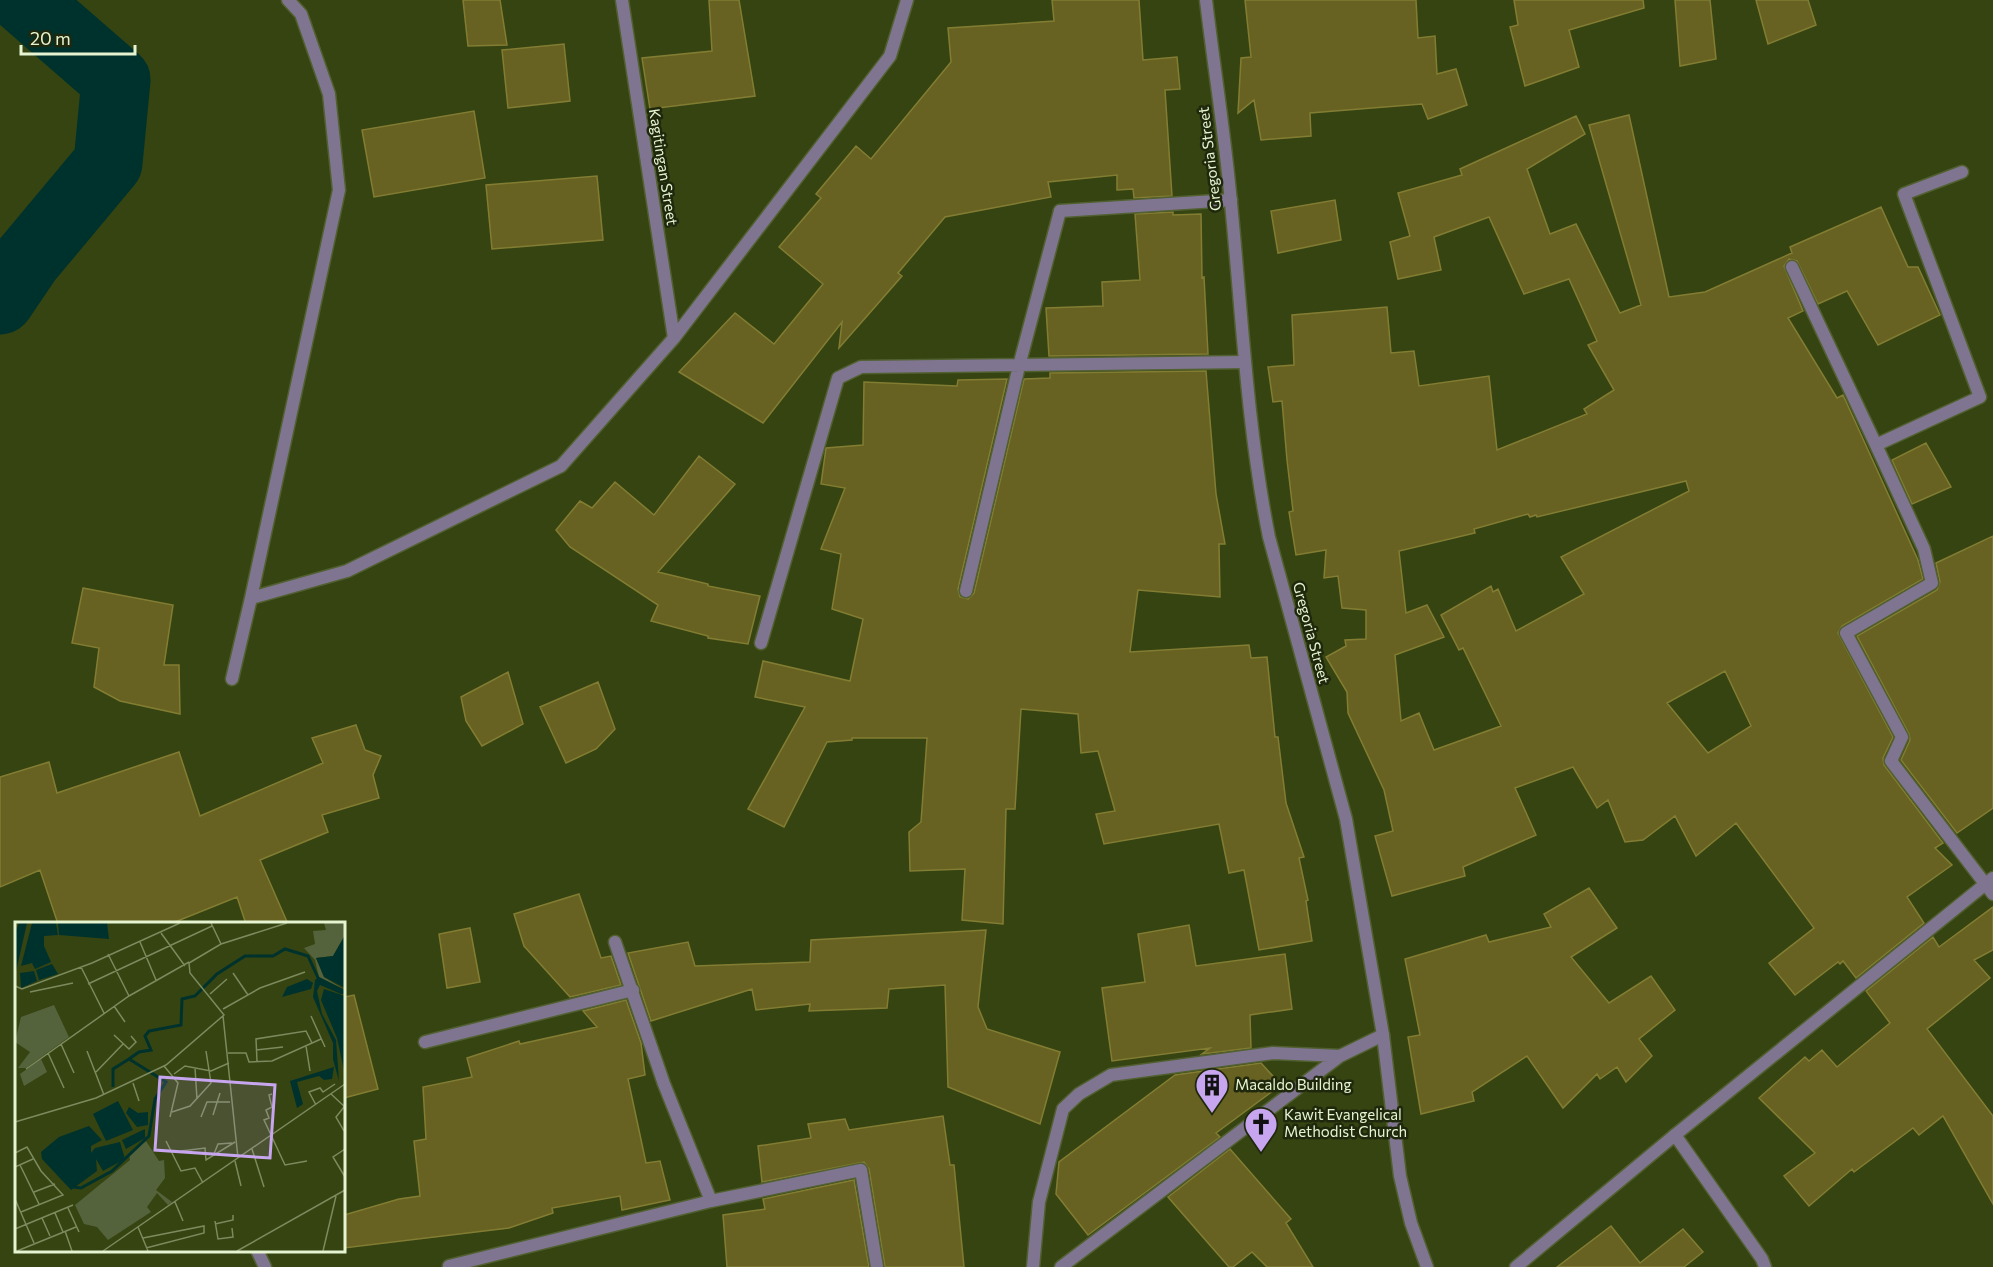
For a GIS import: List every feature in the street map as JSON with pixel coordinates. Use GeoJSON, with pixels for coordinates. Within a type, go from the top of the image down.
{"type":"FeatureCollection","features":[{"type":"Feature","properties":{"kind":"street"},"geometry":{"type":"LineString","coordinates":[[232,679],[339,190],[329,94],[301,15],[288,0]]}},
{"type":"Feature","properties":{"kind":"street","name":"Kagitingan Street"},"geometry":{"type":"LineString","coordinates":[[622,0],[674,338]]}},
{"type":"Feature","properties":{"kind":"street"},"geometry":{"type":"LineString","coordinates":[[251,598],[347,571],[561,466],[674,338],[890,56],[907,0]]}},
{"type":"Feature","properties":{"kind":"street","name":"Gregoria Street"},"geometry":{"type":"LineString","coordinates":[[1206,0],[1231,200],[1255,457],[1269,537],[1346,819],[1383,1035],[1400,1176],[1411,1223],[1427,1267]]}},
{"type":"Feature","properties":{"kind":"street"},"geometry":{"type":"LineString","coordinates":[[1876,445],[1980,397],[1904,194],[1962,172]]}},
{"type":"Feature","properties":{"kind":"street"},"geometry":{"type":"LineString","coordinates":[[966,591],[1019,366],[1060,211],[1231,200]]}},
{"type":"Feature","properties":{"kind":"street"},"geometry":{"type":"LineString","coordinates":[[1516,1267],[1675,1135],[1990,885],[1891,761],[1902,737],[1846,633],[1932,583],[1924,549],[1792,267]]}},
{"type":"Feature","properties":{"kind":"street"},"geometry":{"type":"LineString","coordinates":[[761,643],[838,378],[861,367],[1245,362]]}},
{"type":"Feature","properties":{"kind":"street"},"geometry":{"type":"LineString","coordinates":[[615,942],[664,1084],[711,1202]]}},
{"type":"Feature","properties":{"kind":"street"},"geometry":{"type":"LineString","coordinates":[[425,1042],[633,990]]}},
{"type":"Feature","properties":{"kind":"street"},"geometry":{"type":"LineString","coordinates":[[1061,1267],[1340,1056],[1383,1035]]}},
{"type":"Feature","properties":{"kind":"street"},"geometry":{"type":"LineString","coordinates":[[1033,1267],[1039,1202],[1062,1109],[1079,1094],[1111,1075],[1273,1053],[1340,1056]]}},
{"type":"Feature","properties":{"kind":"street"},"geometry":{"type":"LineString","coordinates":[[1675,1135],[1762,1259],[1765,1267]]}},
{"type":"Feature","properties":{"kind":"street"},"geometry":{"type":"LineString","coordinates":[[449,1266],[711,1202],[861,1170],[878,1267]]}},
{"type":"Feature","properties":{"kind":"street"},"geometry":{"type":"LineString","coordinates":[[258,1252],[265,1267]]}},
{"type":"Feature","properties":{"kind":"building"},"geometry":{"type":"Polygon","coordinates":[[[463,0],[500,0],[507,45],[468,46],[463,0]]]}},
{"type":"Feature","properties":{"kind":"building"},"geometry":{"type":"Polygon","coordinates":[[[709,0],[739,0],[755,96],[650,109],[642,58],[712,51],[709,0]]]}},
{"type":"Feature","properties":{"kind":"building"},"geometry":{"type":"Polygon","coordinates":[[[1052,0],[1139,0],[1143,60],[1177,57],[1180,89],[1165,90],[1172,196],[1134,198],[1133,189],[1117,190],[1117,175],[1048,182],[1051,197],[945,217],[898,273],[902,276],[839,348],[842,322],[763,423],[679,372],[735,313],[774,344],[823,284],[779,247],[821,198],[816,194],[856,146],[871,159],[951,62],[948,28],[1054,21],[1052,0]]]}},
{"type":"Feature","properties":{"kind":"building"},"geometry":{"type":"Polygon","coordinates":[[[1245,0],[1416,0],[1418,38],[1435,36],[1437,74],[1456,69],[1467,105],[1428,119],[1422,104],[1310,113],[1311,136],[1261,140],[1254,100],[1238,113],[1241,58],[1251,57],[1245,0]]]}},
{"type":"Feature","properties":{"kind":"building"},"geometry":{"type":"Polygon","coordinates":[[[1514,0],[1643,0],[1644,8],[1569,30],[1579,67],[1525,86],[1510,27],[1518,25],[1514,0]]]}},
{"type":"Feature","properties":{"kind":"building"},"geometry":{"type":"Polygon","coordinates":[[[1675,0],[1710,0],[1716,59],[1680,66],[1675,0]]]}},
{"type":"Feature","properties":{"kind":"building"},"geometry":{"type":"Polygon","coordinates":[[[1756,0],[1808,0],[1816,25],[1768,44],[1756,0]]]}},
{"type":"Feature","properties":{"kind":"building"},"geometry":{"type":"Polygon","coordinates":[[[564,44],[570,101],[508,108],[502,50],[564,44]]]}},
{"type":"Feature","properties":{"kind":"building"},"geometry":{"type":"Polygon","coordinates":[[[474,111],[485,178],[374,197],[362,130],[474,111]]]}},
{"type":"Feature","properties":{"kind":"building"},"geometry":{"type":"Polygon","coordinates":[[[1629,115],[1669,297],[1705,292],[1792,253],[1790,247],[1881,207],[1908,267],[1918,267],[1940,315],[1878,345],[1847,291],[1818,304],[1797,261],[1789,259],[1784,266],[1803,311],[1788,318],[1837,398],[1843,395],[1918,560],[1923,579],[1842,626],[1838,633],[1893,737],[1883,758],[1884,765],[1943,843],[1935,848],[1952,865],[1907,897],[1924,923],[1856,978],[1843,961],[1840,964],[1838,962],[1795,995],[1769,963],[1814,928],[1736,823],[1696,856],[1675,816],[1643,840],[1625,842],[1608,800],[1597,808],[1573,767],[1515,788],[1536,835],[1463,867],[1465,876],[1392,896],[1375,836],[1393,831],[1384,790],[1348,713],[1347,692],[1326,657],[1346,646],[1345,640],[1366,639],[1366,610],[1342,608],[1338,576],[1324,578],[1326,550],[1296,555],[1289,512],[1293,511],[1282,401],[1273,402],[1268,367],[1294,365],[1292,315],[1387,307],[1391,353],[1414,351],[1419,386],[1489,376],[1497,450],[1587,414],[1584,409],[1614,390],[1588,345],[1597,341],[1569,279],[1524,294],[1489,217],[1434,237],[1441,270],[1398,279],[1390,242],[1410,236],[1398,193],[1462,175],[1460,169],[1576,116],[1585,134],[1527,169],[1550,234],[1576,224],[1620,313],[1641,305],[1589,125],[1629,115]],[[1686,481],[1537,517],[1536,515],[1530,517],[1528,514],[1474,529],[1475,533],[1399,551],[1406,613],[1427,605],[1444,637],[1395,655],[1401,721],[1419,713],[1434,750],[1501,726],[1463,648],[1459,650],[1441,615],[1491,586],[1493,592],[1498,589],[1516,631],[1584,594],[1561,557],[1689,491],[1686,481]],[[1725,671],[1667,703],[1708,753],[1751,726],[1725,671]]]}},
{"type":"Feature","properties":{"kind":"building"},"geometry":{"type":"Polygon","coordinates":[[[597,176],[603,240],[492,249],[486,185],[597,176]]]}},
{"type":"Feature","properties":{"kind":"building"},"geometry":{"type":"Polygon","coordinates":[[[1335,200],[1341,240],[1278,253],[1271,211],[1335,200]]]}},
{"type":"Feature","properties":{"kind":"building"},"geometry":{"type":"Polygon","coordinates":[[[1173,212],[1173,215],[1201,214],[1202,278],[1204,277],[1208,354],[1049,356],[1046,308],[1103,306],[1102,282],[1140,280],[1135,214],[1173,212]]]}},
{"type":"Feature","properties":{"kind":"building"},"geometry":{"type":"Polygon","coordinates":[[[1206,371],[1216,494],[1225,544],[1219,544],[1220,597],[1138,590],[1130,652],[1249,645],[1251,658],[1267,657],[1275,737],[1278,737],[1286,803],[1304,857],[1299,858],[1308,900],[1306,901],[1312,941],[1259,950],[1244,870],[1229,873],[1219,824],[1104,844],[1096,814],[1115,811],[1098,751],[1081,753],[1078,714],[1021,709],[1015,809],[1006,809],[1003,924],[962,920],[965,869],[910,871],[909,832],[921,822],[927,738],[852,738],[852,740],[827,742],[784,827],[748,809],[805,707],[755,697],[763,661],[850,681],[863,619],[832,609],[841,554],[821,549],[845,488],[821,484],[826,448],[863,445],[864,382],[957,386],[958,380],[1007,379],[958,589],[960,597],[968,599],[974,593],[1024,379],[1050,378],[1050,373],[1206,371]]]}},
{"type":"Feature","properties":{"kind":"building"},"geometry":{"type":"Polygon","coordinates":[[[1926,443],[1951,487],[1912,504],[1892,460],[1926,443]]]}},
{"type":"Feature","properties":{"kind":"building"},"geometry":{"type":"Polygon","coordinates":[[[699,456],[735,484],[658,572],[708,584],[708,586],[760,596],[748,644],[708,638],[708,636],[651,621],[658,605],[570,547],[556,530],[580,501],[592,508],[615,482],[654,515],[699,456]]]}},
{"type":"Feature","properties":{"kind":"building"},"geometry":{"type":"Polygon","coordinates":[[[1993,536],[1993,808],[1957,833],[1901,760],[1910,740],[1909,734],[1857,636],[1937,590],[1940,582],[1936,563],[1993,536]]]}},
{"type":"Feature","properties":{"kind":"building"},"geometry":{"type":"Polygon","coordinates":[[[83,588],[173,605],[164,665],[179,665],[180,714],[120,701],[94,687],[99,648],[72,643],[83,588]]]}},
{"type":"Feature","properties":{"kind":"building"},"geometry":{"type":"Polygon","coordinates":[[[508,672],[523,724],[482,746],[466,721],[461,697],[508,672]]]}},
{"type":"Feature","properties":{"kind":"building"},"geometry":{"type":"Polygon","coordinates":[[[598,682],[615,729],[596,749],[566,763],[540,707],[598,682]]]}},
{"type":"Feature","properties":{"kind":"building"},"geometry":{"type":"Polygon","coordinates":[[[356,725],[365,750],[381,756],[373,775],[379,798],[322,815],[328,832],[260,860],[287,922],[245,922],[237,897],[175,922],[57,922],[40,870],[0,887],[0,777],[49,762],[57,793],[179,752],[200,816],[323,763],[312,738],[356,725]]]}},
{"type":"Feature","properties":{"kind":"building"},"geometry":{"type":"Polygon","coordinates":[[[1589,888],[1617,928],[1571,957],[1609,1003],[1651,976],[1675,1010],[1639,1039],[1652,1056],[1626,1082],[1617,1067],[1600,1079],[1597,1074],[1563,1108],[1527,1056],[1472,1092],[1474,1101],[1421,1114],[1408,1037],[1420,1035],[1405,959],[1486,935],[1489,942],[1551,927],[1544,914],[1589,888]]]}},
{"type":"Feature","properties":{"kind":"building"},"geometry":{"type":"Polygon","coordinates":[[[579,894],[601,958],[611,956],[621,985],[570,997],[524,946],[514,914],[579,894]]]}},
{"type":"Feature","properties":{"kind":"building"},"geometry":{"type":"Polygon","coordinates":[[[1993,907],[1993,950],[1974,960],[1990,978],[1927,1029],[1993,1116],[1993,1204],[1943,1116],[1919,1135],[1913,1128],[1854,1172],[1852,1169],[1809,1206],[1784,1176],[1815,1153],[1759,1098],[1805,1057],[1809,1061],[1822,1050],[1837,1067],[1890,1023],[1866,991],[1933,937],[1939,947],[1993,907]]]}},
{"type":"Feature","properties":{"kind":"building"},"geometry":{"type":"Polygon","coordinates":[[[1189,925],[1196,966],[1285,954],[1292,1009],[1250,1015],[1251,1048],[1202,1054],[1210,1048],[1112,1061],[1102,988],[1145,982],[1138,934],[1189,925]]]}},
{"type":"Feature","properties":{"kind":"building"},"geometry":{"type":"Polygon","coordinates":[[[470,928],[480,982],[447,988],[439,934],[470,928]]]}},
{"type":"Feature","properties":{"kind":"building"},"geometry":{"type":"Polygon","coordinates":[[[986,930],[978,1007],[987,1029],[1060,1052],[1040,1124],[948,1087],[945,985],[889,989],[887,1008],[809,1011],[810,1004],[756,1010],[752,989],[651,1021],[628,953],[688,942],[695,966],[810,962],[811,940],[986,930]]]}},
{"type":"Feature","properties":{"kind":"building"},"geometry":{"type":"Polygon","coordinates":[[[354,995],[378,1089],[345,1098],[345,997],[354,995]]]}},
{"type":"Feature","properties":{"kind":"building"},"geometry":{"type":"Polygon","coordinates":[[[626,1000],[641,1043],[645,1075],[628,1079],[646,1163],[660,1161],[670,1200],[622,1210],[620,1196],[552,1208],[553,1213],[509,1228],[345,1248],[345,1215],[399,1199],[420,1196],[414,1141],[426,1139],[423,1087],[472,1077],[467,1058],[519,1041],[520,1044],[597,1027],[583,1011],[626,1000]]]}},
{"type":"Feature","properties":{"kind":"building"},"geometry":{"type":"Polygon","coordinates":[[[1261,1063],[1281,1085],[1216,1133],[1220,1137],[1088,1235],[1056,1194],[1059,1162],[1175,1075],[1261,1063]]]}},
{"type":"Feature","properties":{"kind":"building"},"geometry":{"type":"Polygon","coordinates":[[[943,1116],[950,1165],[954,1165],[964,1267],[885,1267],[869,1169],[864,1162],[762,1182],[758,1146],[811,1138],[808,1124],[845,1119],[849,1130],[943,1116]]]}},
{"type":"Feature","properties":{"kind":"building"},"geometry":{"type":"Polygon","coordinates":[[[1230,1149],[1291,1219],[1286,1223],[1313,1267],[1267,1267],[1252,1252],[1233,1267],[1229,1267],[1168,1197],[1230,1149]]]}},
{"type":"Feature","properties":{"kind":"building"},"geometry":{"type":"Polygon","coordinates":[[[854,1180],[869,1267],[727,1267],[723,1215],[765,1209],[763,1199],[854,1180]]]}},
{"type":"Feature","properties":{"kind":"building"},"geometry":{"type":"Polygon","coordinates":[[[1611,1226],[1640,1263],[1683,1229],[1703,1252],[1684,1267],[1557,1267],[1611,1226]]]}},
{"type":"Feature","properties":{"kind":"waterway"},"geometry":{"type":"LineString","coordinates":[[0,300],[27,260],[108,163],[116,80],[24,0]]}},
{"type":"Feature","properties":{"kind":"place","name":"Macaldo Building"},"geometry":{"type":"Point","coordinates":[1212,1114]}},
{"type":"Feature","properties":{"kind":"place","name":"Kawit Evangelical Methodist Church"},"geometry":{"type":"Point","coordinates":[1261,1153]}}]}
